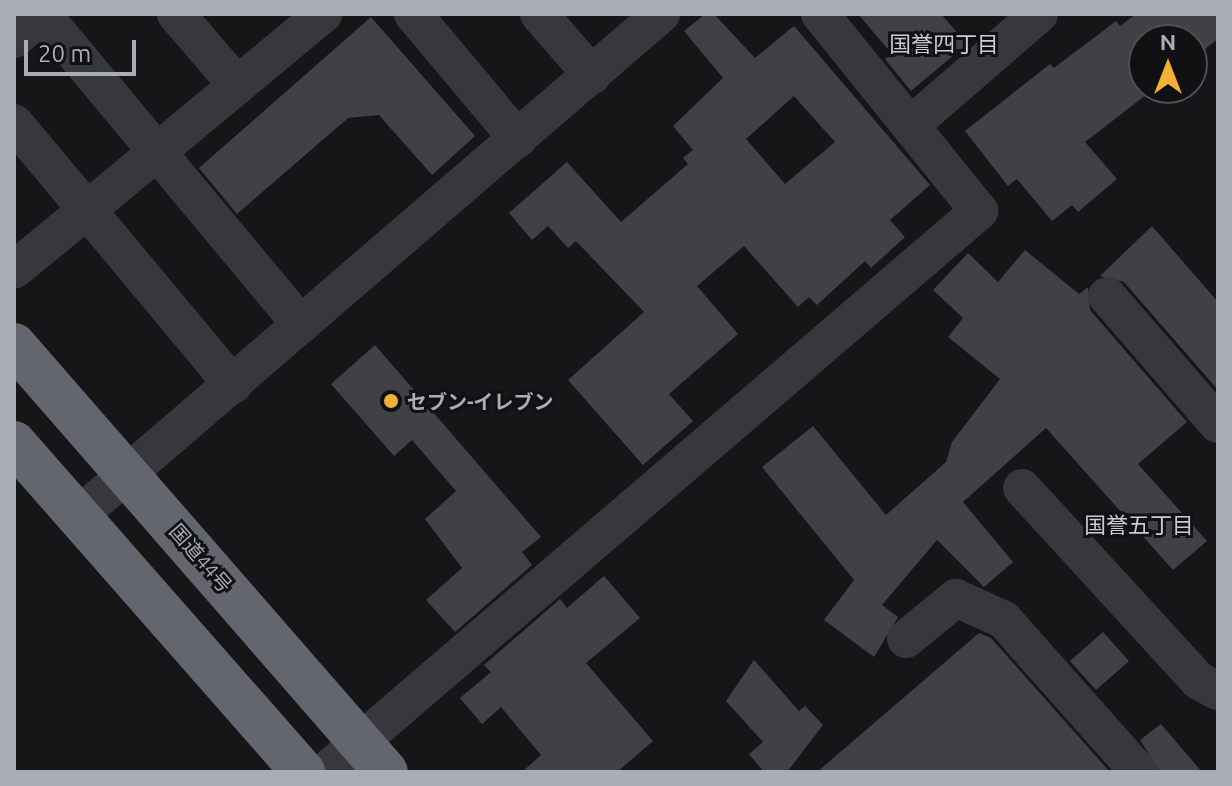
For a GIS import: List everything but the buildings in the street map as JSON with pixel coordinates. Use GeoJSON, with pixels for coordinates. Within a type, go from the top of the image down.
{"type":"FeatureCollection","features":[{"type":"Feature","properties":{"kind":"highway","name":"国道44号"},"geometry":{"type":"LineString","coordinates":[[14,345],[373,757]]}},
{"type":"Feature","properties":{"kind":"highway"},"geometry":{"type":"LineString","coordinates":[[14,443],[303,772]]}},
{"type":"Feature","properties":{"kind":"street"},"geometry":{"type":"LineString","coordinates":[[14,39],[43,14],[301,325]]}},
{"type":"Feature","properties":{"kind":"street"},"geometry":{"type":"LineString","coordinates":[[176,14],[237,85]]}},
{"type":"Feature","properties":{"kind":"street"},"geometry":{"type":"LineString","coordinates":[[14,270],[323,14]]}},
{"type":"Feature","properties":{"kind":"street"},"geometry":{"type":"LineString","coordinates":[[413,14],[518,139]]}},
{"type":"Feature","properties":{"kind":"street"},"geometry":{"type":"LineString","coordinates":[[539,14],[592,75]]}},
{"type":"Feature","properties":{"kind":"street"},"geometry":{"type":"LineString","coordinates":[[325,772],[373,757],[979,211],[912,124],[820,14]]}},
{"type":"Feature","properties":{"kind":"street"},"geometry":{"type":"LineString","coordinates":[[912,124],[1039,14]]}},
{"type":"Feature","properties":{"kind":"street"},"geometry":{"type":"LineString","coordinates":[[77,517],[658,15]]}},
{"type":"Feature","properties":{"kind":"street"},"geometry":{"type":"LineString","coordinates":[[14,123],[233,385]]}},
{"type":"Feature","properties":{"kind":"street"},"geometry":{"type":"LineString","coordinates":[[1107,296],[1218,424]]}},
{"type":"Feature","properties":{"kind":"street"},"geometry":{"type":"LineString","coordinates":[[1022,488],[1199,681],[1218,691]]}},
{"type":"Feature","properties":{"kind":"street"},"geometry":{"type":"LineString","coordinates":[[906,639],[956,598],[1004,620],[1139,772]]}},
{"type":"Feature","properties":{"kind":"place","name":"セブン-イレブン"},"geometry":{"type":"Point","coordinates":[391,401]}},
{"type":"Feature","properties":{"kind":"district","name":"国誉四丁目"},"geometry":{"type":"Point","coordinates":[944,44]}},
{"type":"Feature","properties":{"kind":"district","name":"国誉五丁目"},"geometry":{"type":"Point","coordinates":[1139,525]}}]}
